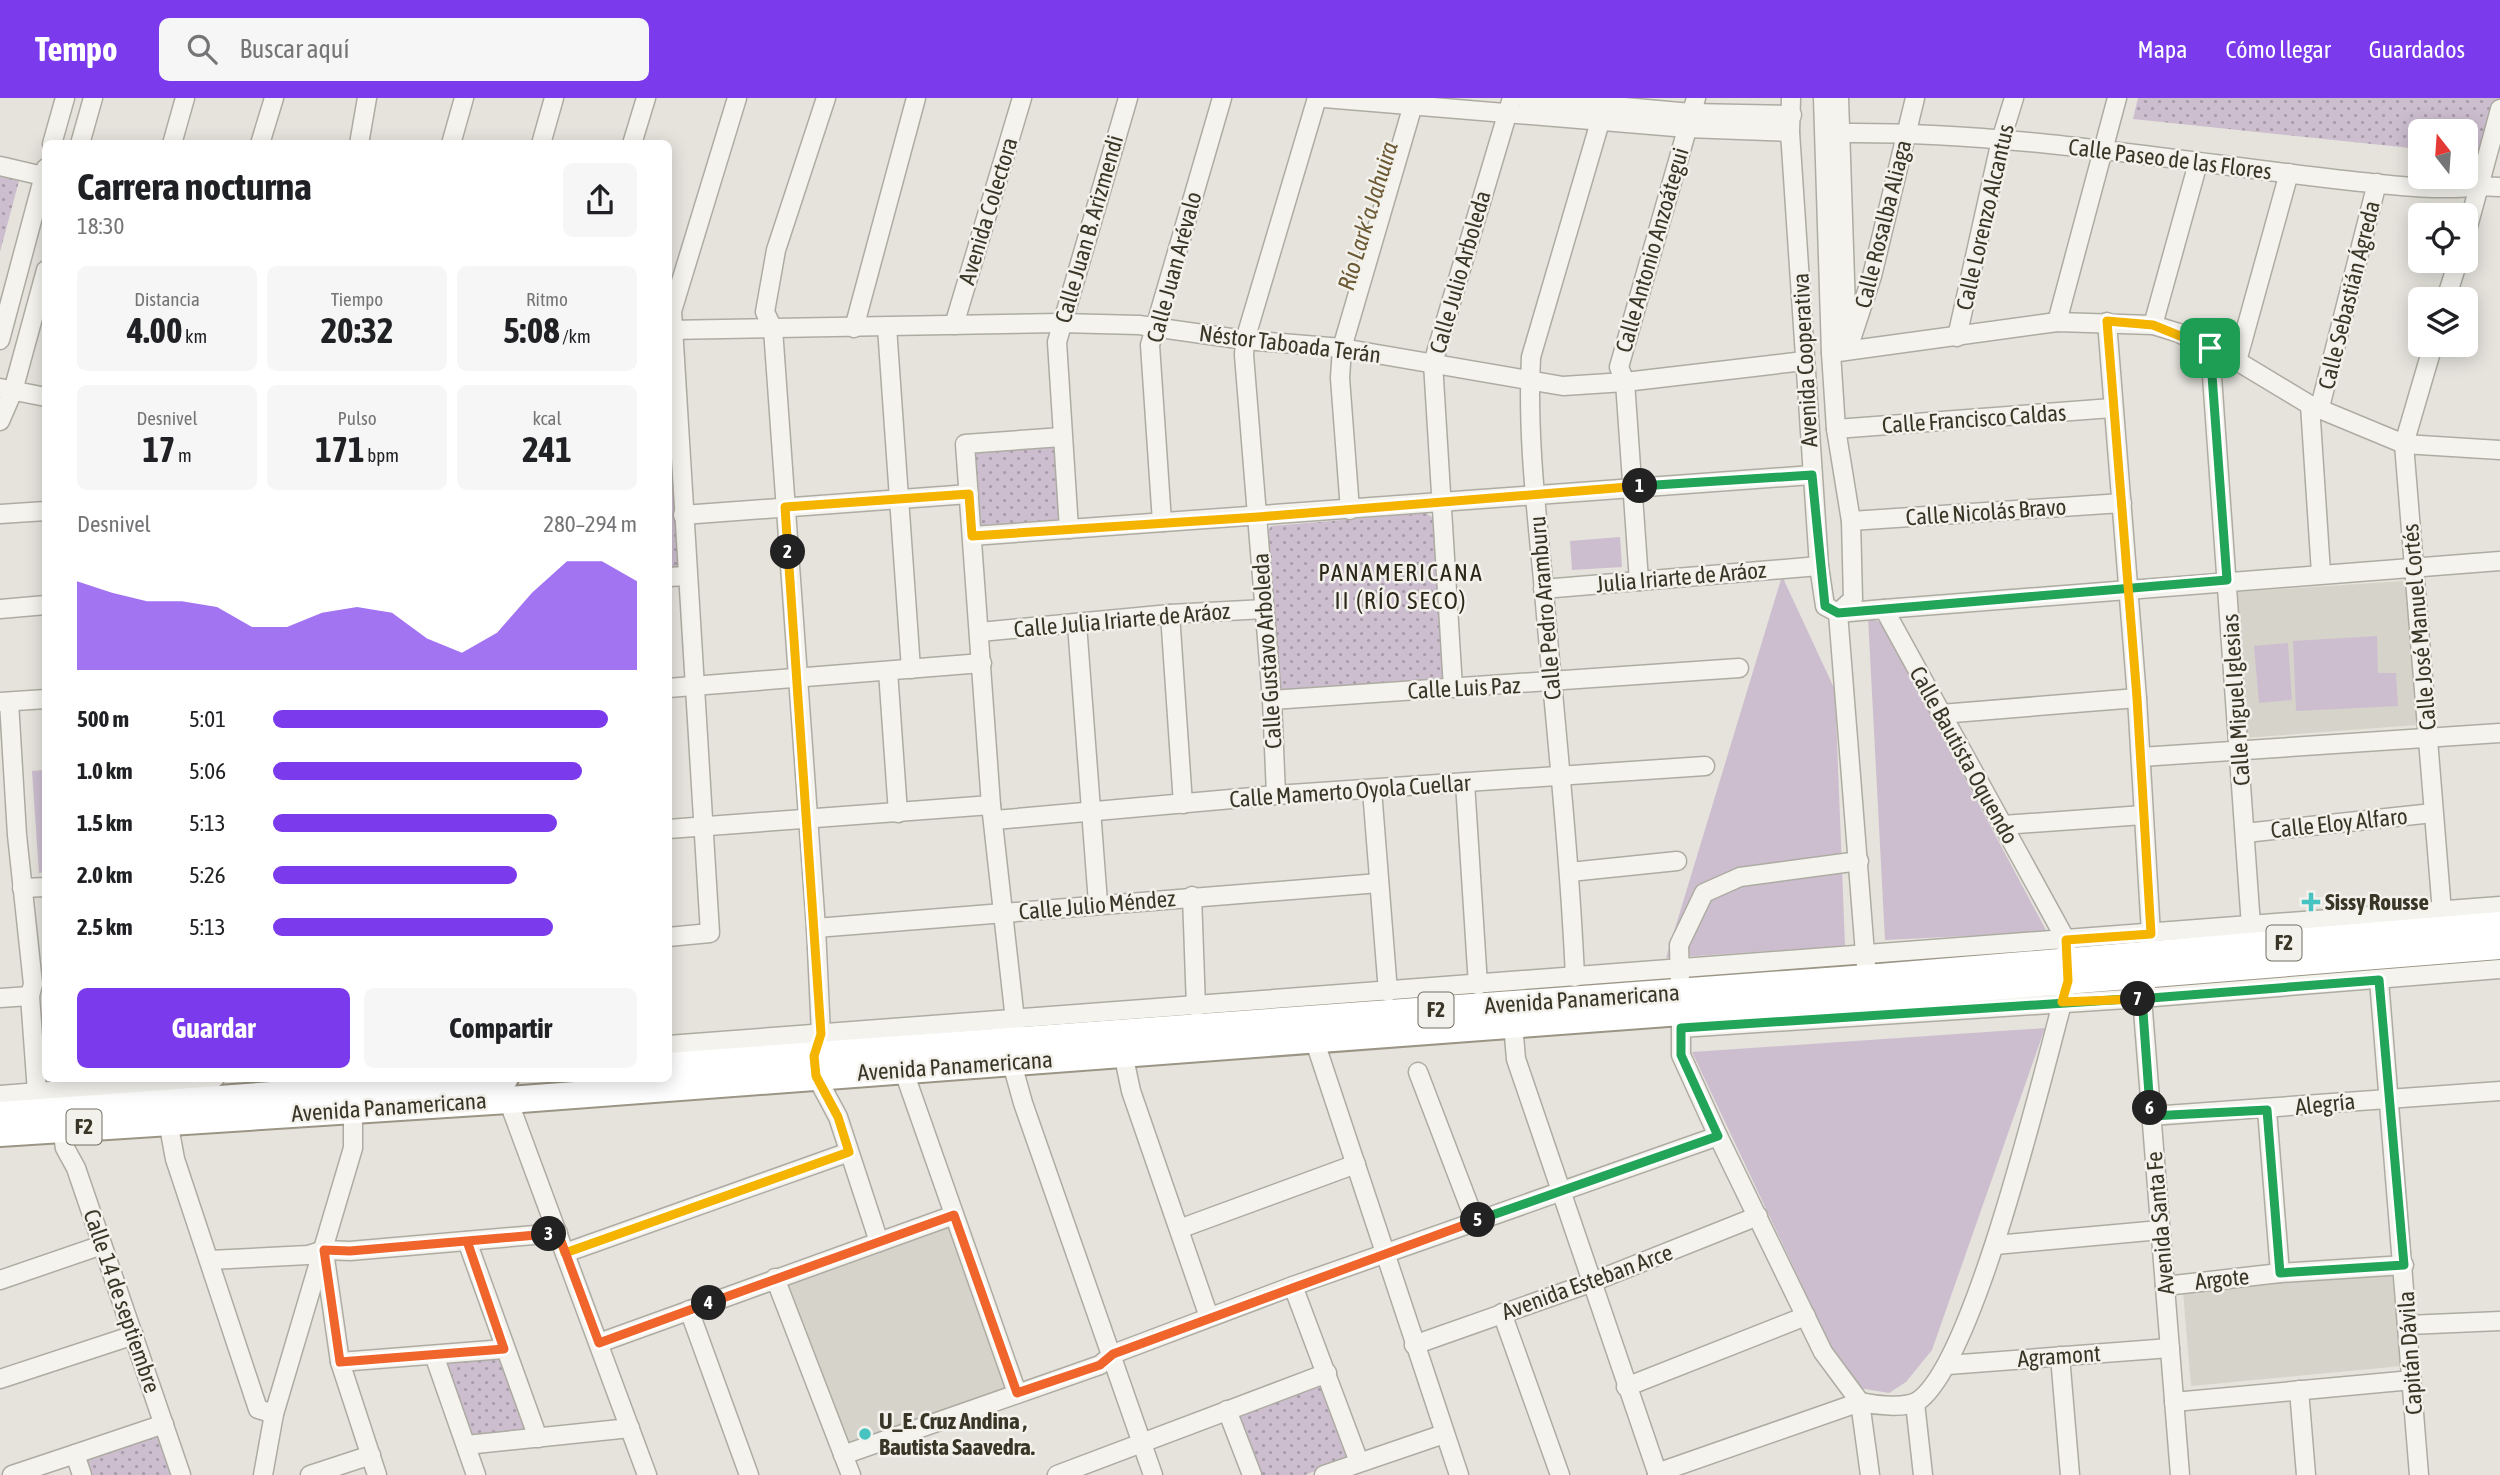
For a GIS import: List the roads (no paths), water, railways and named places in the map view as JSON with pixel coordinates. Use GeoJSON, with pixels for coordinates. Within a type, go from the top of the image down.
{"type":"FeatureCollection","features":[{"type":"Feature","properties":{"kind":"highway","name":"F2"},"geometry":{"type":"LineString","coordinates":[[1867,987],[2066,971],[2500,925]]}},
{"type":"Feature","properties":{"kind":"highway","name":"F2"},"geometry":{"type":"LineString","coordinates":[[2066,971],[2155,974],[2500,946]]}},
{"type":"Feature","properties":{"kind":"highway","name":"Avenida Panamericana"},"geometry":{"type":"LineString","coordinates":[[672,1066],[1010,1041],[1867,987]]}},
{"type":"Feature","properties":{"kind":"highway","name":"Avenida Panamericana"},"geometry":{"type":"LineString","coordinates":[[672,1071],[817,1055],[903,1069],[1010,1041],[1123,1053],[1513,1024],[1680,1000]]}},
{"type":"Feature","properties":{"kind":"highway","name":"Avenida Panamericana"},"geometry":{"type":"LineString","coordinates":[[0,1133],[354,1109],[570,1082]]}},
{"type":"Feature","properties":{"kind":"highway","name":"Avenida Panamericana"},"geometry":{"type":"LineString","coordinates":[[0,1115],[506,1089]]}},
{"type":"Feature","properties":{"kind":"street"},"geometry":{"type":"LineString","coordinates":[[53,140],[65,98]]}},
{"type":"Feature","properties":{"kind":"street"},"geometry":{"type":"LineString","coordinates":[[81,140],[93,98]]}},
{"type":"Feature","properties":{"kind":"street"},"geometry":{"type":"LineString","coordinates":[[173,140],[185,98]]}},
{"type":"Feature","properties":{"kind":"street"},"geometry":{"type":"LineString","coordinates":[[261,140],[274,98]]}},
{"type":"Feature","properties":{"kind":"street"},"geometry":{"type":"LineString","coordinates":[[360,140],[367,98]]}},
{"type":"Feature","properties":{"kind":"street"},"geometry":{"type":"LineString","coordinates":[[452,140],[464,98]]}},
{"type":"Feature","properties":{"kind":"street"},"geometry":{"type":"LineString","coordinates":[[542,140],[554,98]]}},
{"type":"Feature","properties":{"kind":"street"},"geometry":{"type":"LineString","coordinates":[[633,140],[646,98]]}},
{"type":"Feature","properties":{"kind":"street"},"geometry":{"type":"LineString","coordinates":[[672,311],[737,98]]}},
{"type":"Feature","properties":{"kind":"street"},"geometry":{"type":"LineString","coordinates":[[826,98],[776,250],[765,312],[773,329],[816,928],[817,1055],[879,1242]]}},
{"type":"Feature","properties":{"kind":"street"},"geometry":{"type":"LineString","coordinates":[[853,328],[916,98]]}},
{"type":"Feature","properties":{"kind":"street","name":"Avenida Colectora"},"geometry":{"type":"LineString","coordinates":[[954,325],[1022,98]]}},
{"type":"Feature","properties":{"kind":"street","name":"Calle Juan B. Arizmendi"},"geometry":{"type":"LineString","coordinates":[[1069,529],[1057,342],[1060,323],[1128,98]]}},
{"type":"Feature","properties":{"kind":"street","name":"Calle Juan Arévalo"},"geometry":{"type":"LineString","coordinates":[[1163,523],[1150,345],[1153,327],[1222,98]]}},
{"type":"Feature","properties":{"kind":"street","name":"Calle Gustavo Arboleda"},"geometry":{"type":"LineString","coordinates":[[1276,796],[1272,700],[1245,340],[1317,98]]}},
{"type":"Feature","properties":{"kind":"street"},"geometry":{"type":"LineString","coordinates":[[1324,98],[1791,115]]}},
{"type":"Feature","properties":{"kind":"street"},"geometry":{"type":"LineString","coordinates":[[1525,98],[1603,108]]}},
{"type":"Feature","properties":{"kind":"street","name":"Avenida Cooperativa"},"geometry":{"type":"LineString","coordinates":[[1823,98],[1840,351],[1836,429],[1851,521],[1853,599],[1838,613]]}},
{"type":"Feature","properties":{"kind":"street"},"geometry":{"type":"LineString","coordinates":[[1839,98],[1840,351],[2057,323],[2107,321],[2153,325],[2237,360],[2315,406],[2404,444],[2500,450]]}},
{"type":"Feature","properties":{"kind":"street","name":"Calle Rosalba Aliaga"},"geometry":{"type":"LineString","coordinates":[[1840,351],[1872,276],[1915,98]]}},
{"type":"Feature","properties":{"kind":"street","name":"Calle Lorenzo Alcantus"},"geometry":{"type":"LineString","coordinates":[[1957,337],[2001,140],[2014,98]]}},
{"type":"Feature","properties":{"kind":"street"},"geometry":{"type":"LineString","coordinates":[[2057,323],[2117,98]]}},
{"type":"Feature","properties":{"kind":"street"},"geometry":{"type":"LineString","coordinates":[[1350,510],[1340,378],[1342,348],[1414,101]]}},
{"type":"Feature","properties":{"kind":"street","name":"Calle Julio Arboleda"},"geometry":{"type":"LineString","coordinates":[[1453,688],[1433,363],[1510,105]]}},
{"type":"Feature","properties":{"kind":"street","name":"Calle Pedro Aramburu"},"geometry":{"type":"LineString","coordinates":[[1575,977],[1563,776],[1550,682],[1535,494],[1530,379],[1531,357],[1603,108]]}},
{"type":"Feature","properties":{"kind":"street"},"geometry":{"type":"LineString","coordinates":[[2475,203],[2500,109]]}},
{"type":"Feature","properties":{"kind":"street","name":"Calle Antonio Anzoátegui"},"geometry":{"type":"LineString","coordinates":[[1639,580],[1625,382],[1619,367],[1692,113]]}},
{"type":"Feature","properties":{"kind":"street","name":"Avenida Cooperativa"},"geometry":{"type":"LineString","coordinates":[[1791,115],[1804,361],[1819,565],[1825,606],[1838,613]]}},
{"type":"Feature","properties":{"kind":"street","name":"Calle Paseo de las Flores"},"geometry":{"type":"LineString","coordinates":[[1840,133],[1906,132],[2103,150],[2377,183],[2446,188],[2480,185],[2500,187]]}},
{"type":"Feature","properties":{"kind":"street"},"geometry":{"type":"LineString","coordinates":[[2153,325],[2198,163]]}},
{"type":"Feature","properties":{"kind":"street"},"geometry":{"type":"LineString","coordinates":[[0,166],[42,172]]}},
{"type":"Feature","properties":{"kind":"street"},"geometry":{"type":"LineString","coordinates":[[2237,360],[2290,173]]}},
{"type":"Feature","properties":{"kind":"street"},"geometry":{"type":"LineString","coordinates":[[0,340],[42,180]]}},
{"type":"Feature","properties":{"kind":"street","name":"Calle Sebastián Ágreda"},"geometry":{"type":"LineString","coordinates":[[2321,573],[2315,406],[2377,183]]}},
{"type":"Feature","properties":{"kind":"street"},"geometry":{"type":"LineString","coordinates":[[0,421],[7,389],[42,282]]}},
{"type":"Feature","properties":{"kind":"street"},"geometry":{"type":"LineString","coordinates":[[2107,321],[2137,698],[2151,934]]}},
{"type":"Feature","properties":{"kind":"street","name":"Néstor Taboada Terán"},"geometry":{"type":"LineString","coordinates":[[672,330],[1060,323],[1153,327],[1245,340],[1342,348],[1563,386],[1625,382],[1804,361]]}},
{"type":"Feature","properties":{"kind":"street"},"geometry":{"type":"LineString","coordinates":[[887,327],[911,669]]}},
{"type":"Feature","properties":{"kind":"street","name":"Calle Miguel Iglesias"},"geometry":{"type":"LineString","coordinates":[[2210,348],[2251,926]]}},
{"type":"Feature","properties":{"kind":"street","name":"Calle José Manuel Cortés"},"geometry":{"type":"LineString","coordinates":[[2429,357],[2404,444],[2442,912]]}},
{"type":"Feature","properties":{"kind":"street"},"geometry":{"type":"LineString","coordinates":[[7,389],[42,396]]}},
{"type":"Feature","properties":{"kind":"street"},"geometry":{"type":"LineString","coordinates":[[672,390],[675,479],[683,515],[710,933],[672,937]]}},
{"type":"Feature","properties":{"kind":"street","name":"Calle Francisco Caldas"},"geometry":{"type":"LineString","coordinates":[[1836,429],[2112,408]]}},
{"type":"Feature","properties":{"kind":"street"},"geometry":{"type":"LineString","coordinates":[[1062,437],[965,444],[1010,1041],[1153,1475]]}},
{"type":"Feature","properties":{"kind":"street"},"geometry":{"type":"LineString","coordinates":[[972,536],[1812,475]]}},
{"type":"Feature","properties":{"kind":"street"},"geometry":{"type":"LineString","coordinates":[[683,515],[969,494]]}},
{"type":"Feature","properties":{"kind":"street","name":"Calle Nicolás Bravo"},"geometry":{"type":"LineString","coordinates":[[1851,521],[2122,503]]}},
{"type":"Feature","properties":{"kind":"street"},"geometry":{"type":"LineString","coordinates":[[0,514],[42,511]]}},
{"type":"Feature","properties":{"kind":"street"},"geometry":{"type":"LineString","coordinates":[[1838,613],[2227,580],[2500,561]]}},
{"type":"Feature","properties":{"kind":"street","name":"Julia Iriarte de Aráoz"},"geometry":{"type":"LineString","coordinates":[[1543,589],[1819,565]]}},
{"type":"Feature","properties":{"kind":"street"},"geometry":{"type":"LineString","coordinates":[[672,577],[687,576]]}},
{"type":"Feature","properties":{"kind":"street"},"geometry":{"type":"LineString","coordinates":[[0,609],[42,605]]}},
{"type":"Feature","properties":{"kind":"street","name":"Calle Julia Iriarte de Aráoz"},"geometry":{"type":"LineString","coordinates":[[980,632],[1170,614],[1265,609]]}},
{"type":"Feature","properties":{"kind":"street","name":"Calle Bautista Oquendo"},"geometry":{"type":"LineString","coordinates":[[1884,609],[2003,825],[2066,971]]}},
{"type":"Feature","properties":{"kind":"street","name":"Avenida Cooperativa"},"geometry":{"type":"LineString","coordinates":[[1838,613],[1867,987]]}},
{"type":"Feature","properties":{"kind":"street"},"geometry":{"type":"LineString","coordinates":[[1170,614],[1183,804]]}},
{"type":"Feature","properties":{"kind":"street"},"geometry":{"type":"LineString","coordinates":[[1077,624],[1089,812],[1098,903]]}},
{"type":"Feature","properties":{"kind":"street"},"geometry":{"type":"LineString","coordinates":[[672,688],[982,663]]}},
{"type":"Feature","properties":{"kind":"street","name":"Calle Luis Paz"},"geometry":{"type":"LineString","coordinates":[[1272,700],[1739,668]]}},
{"type":"Feature","properties":{"kind":"street"},"geometry":{"type":"LineString","coordinates":[[888,671],[898,813]]}},
{"type":"Feature","properties":{"kind":"street"},"geometry":{"type":"LineString","coordinates":[[1941,713],[2137,698]]}},
{"type":"Feature","properties":{"kind":"street"},"geometry":{"type":"LineString","coordinates":[[37,1093],[36,988],[22,888],[9,836],[5,702],[42,699]]}},
{"type":"Feature","properties":{"kind":"street"},"geometry":{"type":"LineString","coordinates":[[2141,757],[2500,733]]}},
{"type":"Feature","properties":{"kind":"street","name":"Calle Mamerto Oyola Cuellar"},"geometry":{"type":"LineString","coordinates":[[672,829],[898,813],[1089,812],[1704,766]]}},
{"type":"Feature","properties":{"kind":"street"},"geometry":{"type":"LineString","coordinates":[[1465,782],[1478,985]]}},
{"type":"Feature","properties":{"kind":"street"},"geometry":{"type":"LineString","coordinates":[[1372,790],[1388,992]]}},
{"type":"Feature","properties":{"kind":"street","name":"Calle Eloy Alfaro"},"geometry":{"type":"LineString","coordinates":[[2245,833],[2433,813]]}},
{"type":"Feature","properties":{"kind":"street"},"geometry":{"type":"LineString","coordinates":[[2003,825],[2143,815]]}},
{"type":"Feature","properties":{"kind":"street"},"geometry":{"type":"LineString","coordinates":[[1570,872],[1676,861]]}},
{"type":"Feature","properties":{"kind":"street"},"geometry":{"type":"LineString","coordinates":[[1859,861],[1740,877],[1703,892],[1679,945],[1681,1055],[1823,1352],[1860,1402],[1870,1475]]}},
{"type":"Feature","properties":{"kind":"street","name":"Calle Julio Méndez"},"geometry":{"type":"LineString","coordinates":[[816,928],[1098,903],[1379,883]]}},
{"type":"Feature","properties":{"kind":"street"},"geometry":{"type":"LineString","coordinates":[[22,888],[42,887]]}},
{"type":"Feature","properties":{"kind":"street"},"geometry":{"type":"LineString","coordinates":[[1192,896],[1196,1007]]}},
{"type":"Feature","properties":{"kind":"street"},"geometry":{"type":"LineString","coordinates":[[1867,987],[2066,971],[2151,934],[2500,906]]}},
{"type":"Feature","properties":{"kind":"street"},"geometry":{"type":"LineString","coordinates":[[2066,971],[2142,998],[2500,969]]}},
{"type":"Feature","properties":{"kind":"street"},"geometry":{"type":"LineString","coordinates":[[1513,1024],[1516,1059],[1590,1283],[1658,1474],[1860,1402],[1874,1405],[1915,1403],[1948,1365],[1995,1245],[2066,971]]}},
{"type":"Feature","properties":{"kind":"street"},"geometry":{"type":"LineString","coordinates":[[2142,998],[2155,974]]}},
{"type":"Feature","properties":{"kind":"street","name":"Avenida Panamericana"},"geometry":{"type":"LineString","coordinates":[[1010,1041],[1196,1007],[1575,977],[1680,1000],[1867,987]]}},
{"type":"Feature","properties":{"kind":"street","name":"Capitán Dávila"},"geometry":{"type":"LineString","coordinates":[[2379,980],[2419,1475]]}},
{"type":"Feature","properties":{"kind":"street"},"geometry":{"type":"LineString","coordinates":[[0,998],[36,988]]}},
{"type":"Feature","properties":{"kind":"street","name":"Avenida Santa Fe"},"geometry":{"type":"LineString","coordinates":[[2142,998],[2180,1475]]}},
{"type":"Feature","properties":{"kind":"street"},"geometry":{"type":"LineString","coordinates":[[1314,1039],[1459,1475]]}},
{"type":"Feature","properties":{"kind":"street","name":"Avenida Panamericana"},"geometry":{"type":"LineString","coordinates":[[672,1045],[817,1055]]}},
{"type":"Feature","properties":{"kind":"street"},"geometry":{"type":"LineString","coordinates":[[1123,1053],[1131,1091],[1209,1317]]}},
{"type":"Feature","properties":{"kind":"street"},"geometry":{"type":"LineString","coordinates":[[903,1069],[1017,1393]]}},
{"type":"Feature","properties":{"kind":"street"},"geometry":{"type":"LineString","coordinates":[[1418,1072],[1475,1221]]}},
{"type":"Feature","properties":{"kind":"street"},"geometry":{"type":"LineString","coordinates":[[0,1095],[168,1082]]}},
{"type":"Feature","properties":{"kind":"street"},"geometry":{"type":"LineString","coordinates":[[506,1089],[647,1475]]}},
{"type":"Feature","properties":{"kind":"street","name":"Alegría"},"geometry":{"type":"LineString","coordinates":[[2151,1116],[2267,1110],[2390,1097],[2500,1091]]}},
{"type":"Feature","properties":{"kind":"street"},"geometry":{"type":"LineString","coordinates":[[263,1475],[274,1414],[353,1148],[354,1109]]}},
{"type":"Feature","properties":{"kind":"street"},"geometry":{"type":"LineString","coordinates":[[2267,1110],[2280,1273]]}},
{"type":"Feature","properties":{"kind":"street"},"geometry":{"type":"LineString","coordinates":[[168,1121],[174,1159],[258,1409],[274,1414]]}},
{"type":"Feature","properties":{"kind":"street","name":"Calle 14 de septiembre"},"geometry":{"type":"LineString","coordinates":[[62,1129],[65,1148],[76,1168],[181,1475]]}},
{"type":"Feature","properties":{"kind":"street"},"geometry":{"type":"LineString","coordinates":[[843,1455],[1100,1365],[1113,1354],[1293,1286],[1718,1136]]}},
{"type":"Feature","properties":{"kind":"street"},"geometry":{"type":"LineString","coordinates":[[565,1253],[849,1152]]}},
{"type":"Feature","properties":{"kind":"street"},"geometry":{"type":"LineString","coordinates":[[1179,1229],[1356,1164]]}},
{"type":"Feature","properties":{"kind":"street"},"geometry":{"type":"LineString","coordinates":[[599,1343],[954,1215]]}},
{"type":"Feature","properties":{"kind":"street","name":"Avenida Esteban Arce"},"geometry":{"type":"LineString","coordinates":[[1414,1345],[1590,1283],[1758,1216]]}},
{"type":"Feature","properties":{"kind":"street"},"geometry":{"type":"LineString","coordinates":[[1995,1245],[2160,1230]]}},
{"type":"Feature","properties":{"kind":"street"},"geometry":{"type":"LineString","coordinates":[[210,1260],[308,1255],[324,1250],[350,1251],[558,1233]]}},
{"type":"Feature","properties":{"kind":"street"},"geometry":{"type":"LineString","coordinates":[[467,1241],[538,1438]]}},
{"type":"Feature","properties":{"kind":"street"},"geometry":{"type":"LineString","coordinates":[[0,1280],[102,1245]]}},
{"type":"Feature","properties":{"kind":"street"},"geometry":{"type":"LineString","coordinates":[[324,1250],[340,1362],[377,1475]]}},
{"type":"Feature","properties":{"kind":"street","name":"Argote"},"geometry":{"type":"LineString","coordinates":[[2165,1286],[2280,1273],[2404,1265]]}},
{"type":"Feature","properties":{"kind":"street"},"geometry":{"type":"LineString","coordinates":[[775,1278],[850,1475]]}},
{"type":"Feature","properties":{"kind":"street"},"geometry":{"type":"LineString","coordinates":[[1293,1286],[1359,1462]]}},
{"type":"Feature","properties":{"kind":"street"},"geometry":{"type":"LineString","coordinates":[[689,1310],[749,1475]]}},
{"type":"Feature","properties":{"kind":"street"},"geometry":{"type":"LineString","coordinates":[[1502,1313],[1560,1475]]}},
{"type":"Feature","properties":{"kind":"street"},"geometry":{"type":"LineString","coordinates":[[1626,1387],[1806,1316]]}},
{"type":"Feature","properties":{"kind":"street"},"geometry":{"type":"LineString","coordinates":[[2408,1325],[2500,1321]]}},
{"type":"Feature","properties":{"kind":"street"},"geometry":{"type":"LineString","coordinates":[[0,1379],[134,1335]]}},
{"type":"Feature","properties":{"kind":"street","name":"Agramont"},"geometry":{"type":"LineString","coordinates":[[1948,1365],[2170,1348]]}},
{"type":"Feature","properties":{"kind":"street"},"geometry":{"type":"LineString","coordinates":[[340,1362],[504,1349]]}},
{"type":"Feature","properties":{"kind":"street"},"geometry":{"type":"LineString","coordinates":[[434,1355],[476,1475]]}},
{"type":"Feature","properties":{"kind":"street"},"geometry":{"type":"LineString","coordinates":[[2060,1356],[2070,1475]]}},
{"type":"Feature","properties":{"kind":"street"},"geometry":{"type":"LineString","coordinates":[[1057,1475],[1327,1373]]}},
{"type":"Feature","properties":{"kind":"street"},"geometry":{"type":"LineString","coordinates":[[2174,1402],[2412,1380]]}},
{"type":"Feature","properties":{"kind":"street"},"geometry":{"type":"LineString","coordinates":[[2299,1390],[2306,1475]]}},
{"type":"Feature","properties":{"kind":"street"},"geometry":{"type":"LineString","coordinates":[[1915,1403],[1923,1475]]}},
{"type":"Feature","properties":{"kind":"street"},"geometry":{"type":"LineString","coordinates":[[1227,1410],[1252,1475]]}},
{"type":"Feature","properties":{"kind":"street"},"geometry":{"type":"LineString","coordinates":[[12,1475],[164,1424]]}},
{"type":"Feature","properties":{"kind":"street"},"geometry":{"type":"LineString","coordinates":[[466,1445],[630,1428]]}},
{"type":"Feature","properties":{"kind":"street"},"geometry":{"type":"LineString","coordinates":[[1324,1475],[1444,1434]]}},
{"type":"Feature","properties":{"kind":"street"},"geometry":{"type":"LineString","coordinates":[[75,1454],[82,1475]]}},
{"type":"Feature","properties":{"kind":"street"},"geometry":{"type":"LineString","coordinates":[[310,1475],[371,1455]]}},
{"type":"Feature","properties":{"kind":"place","name":"Sissy Rousse"},"geometry":{"type":"Point","coordinates":[2311,902]}},
{"type":"Feature","properties":{"kind":"place","name":"U_E. Cruz Andina , Bautista Saavedra."},"geometry":{"type":"Point","coordinates":[865,1434]}},
{"type":"Feature","properties":{"kind":"district","name":"PANAMERICANA II (RÍO SECO)"},"geometry":{"type":"Point","coordinates":[1401,587]}},
{"type":"Feature","properties":{"kind":"water label","name":"Río Lark’a Jahuira"},"geometry":{"type":"Point","coordinates":[1368,216]}}]}
